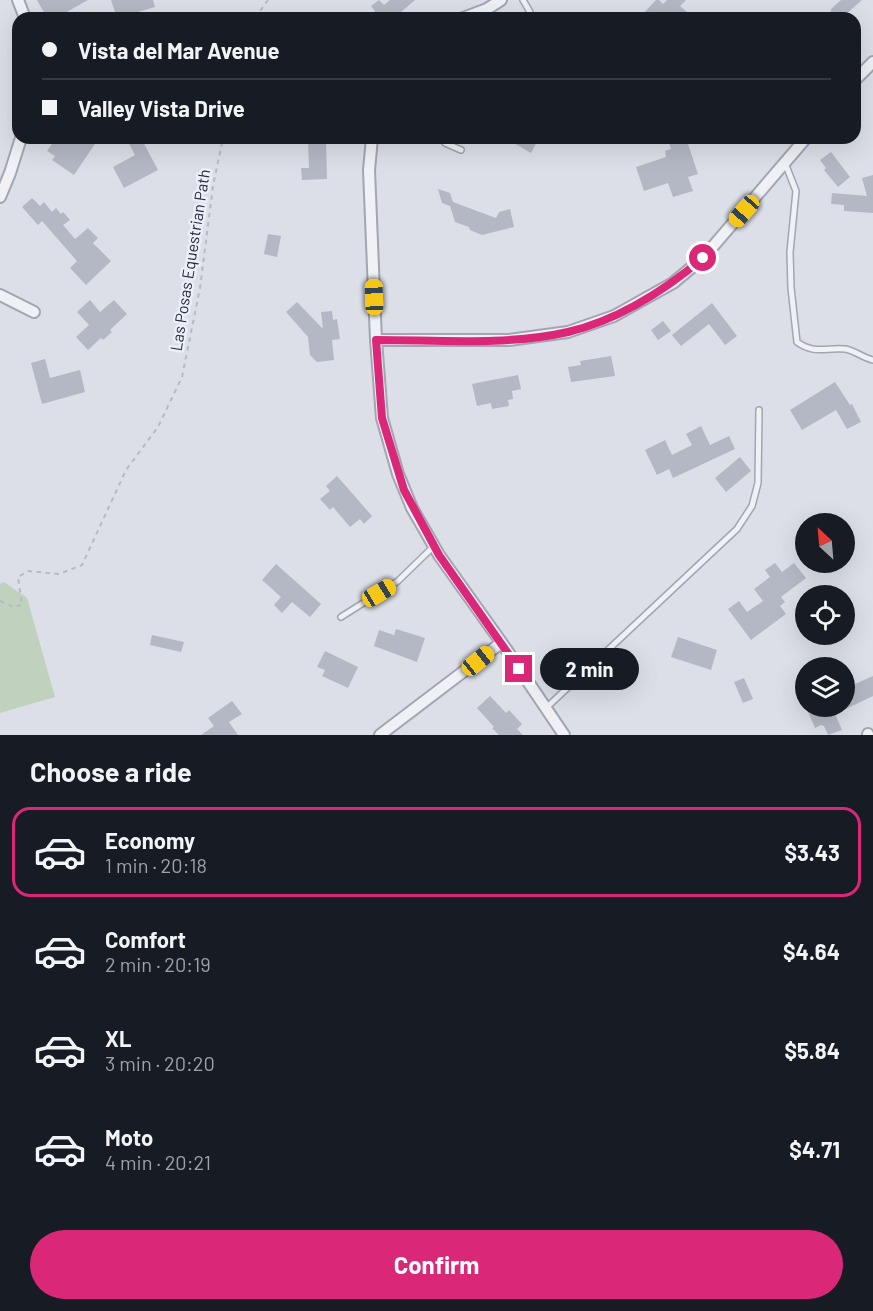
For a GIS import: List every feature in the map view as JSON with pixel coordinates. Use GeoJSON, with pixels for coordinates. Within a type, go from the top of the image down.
{"type":"FeatureCollection","features":[{"type":"Feature","properties":{"kind":"street"},"geometry":{"type":"LineString","coordinates":[[479,12],[501,0]]}},
{"type":"Feature","properties":{"kind":"street"},"geometry":{"type":"LineString","coordinates":[[861,74],[873,62]]}},
{"type":"Feature","properties":{"kind":"street"},"geometry":{"type":"LineString","coordinates":[[0,197],[19,144]]}},
{"type":"Feature","properties":{"kind":"street"},"geometry":{"type":"LineString","coordinates":[[371,144],[369,170],[376,340],[382,418],[389,444],[404,490],[434,546],[564,735]]}},
{"type":"Feature","properties":{"kind":"street"},"geometry":{"type":"LineString","coordinates":[[376,340],[509,340],[568,332],[614,316],[673,283],[703,258],[801,144]]}},
{"type":"Feature","properties":{"kind":"street"},"geometry":{"type":"LineString","coordinates":[[0,295],[34,312]]}},
{"type":"Feature","properties":{"kind":"street"},"geometry":{"type":"LineString","coordinates":[[380,735],[501,643]]}},
{"type":"Feature","properties":{"kind":"lane"},"geometry":{"type":"LineString","coordinates":[[445,144],[461,150]]}},
{"type":"Feature","properties":{"kind":"lane"},"geometry":{"type":"LineString","coordinates":[[785,163],[796,191],[790,252],[797,342],[806,348],[828,351],[846,349],[873,360]]}},
{"type":"Feature","properties":{"kind":"lane"},"geometry":{"type":"LineString","coordinates":[[546,708],[737,529],[752,506],[758,483],[759,410]]}},
{"type":"Feature","properties":{"kind":"lane"},"geometry":{"type":"LineString","coordinates":[[341,617],[398,581],[434,546]]}},
{"type":"Feature","properties":{"kind":"path","name":"Las Posas Equestrian Path"},"geometry":{"type":"LineString","coordinates":[[0,601],[14,607],[22,605],[18,577],[28,571],[60,574],[82,565],[126,470],[159,427],[182,376],[200,288],[213,186],[222,144]]}},
{"type":"Feature","properties":{"kind":"green space"},"geometry":{"type":"Polygon","coordinates":[[[4,582],[27,598],[55,697],[0,713],[0,584],[4,582]]]}},
{"type":"Feature","properties":{"kind":"building"},"geometry":{"type":"Polygon","coordinates":[[[37,0],[88,0],[67,12],[44,12],[37,0]]]}},
{"type":"Feature","properties":{"kind":"building"},"geometry":{"type":"Polygon","coordinates":[[[111,0],[153,0],[155,7],[138,12],[115,12],[111,0]]]}},
{"type":"Feature","properties":{"kind":"building"},"geometry":{"type":"Polygon","coordinates":[[[379,0],[384,5],[390,0],[415,0],[401,12],[374,12],[371,6],[379,0]]]}},
{"type":"Feature","properties":{"kind":"building"},"geometry":{"type":"Polygon","coordinates":[[[656,0],[663,4],[667,0],[686,0],[680,6],[687,12],[645,12],[656,0]]]}},
{"type":"Feature","properties":{"kind":"building"},"geometry":{"type":"Polygon","coordinates":[[[841,0],[862,0],[848,12],[831,12],[841,0]]]}},
{"type":"Feature","properties":{"kind":"building"},"geometry":{"type":"Polygon","coordinates":[[[52,144],[95,144],[74,175],[52,160],[55,156],[47,151],[52,144]]]}},
{"type":"Feature","properties":{"kind":"building"},"geometry":{"type":"Polygon","coordinates":[[[129,144],[144,144],[158,170],[124,188],[113,167],[135,155],[129,144]]]}},
{"type":"Feature","properties":{"kind":"building"},"geometry":{"type":"Polygon","coordinates":[[[308,144],[326,144],[327,179],[302,180],[301,168],[309,168],[308,144]]]}},
{"type":"Feature","properties":{"kind":"building"},"geometry":{"type":"Polygon","coordinates":[[[515,144],[536,144],[531,153],[515,144]]]}},
{"type":"Feature","properties":{"kind":"building"},"geometry":{"type":"Polygon","coordinates":[[[670,144],[688,144],[698,174],[688,177],[693,191],[673,197],[668,183],[644,191],[636,167],[666,157],[665,151],[671,149],[670,144]]]}},
{"type":"Feature","properties":{"kind":"building"},"geometry":{"type":"Polygon","coordinates":[[[831,152],[850,177],[838,187],[824,170],[826,168],[820,160],[831,152]]]}},
{"type":"Feature","properties":{"kind":"building"},"geometry":{"type":"Polygon","coordinates":[[[873,175],[873,213],[844,211],[844,205],[831,204],[832,193],[867,196],[862,178],[873,175]]]}},
{"type":"Feature","properties":{"kind":"building"},"geometry":{"type":"Polygon","coordinates":[[[438,189],[450,193],[453,202],[496,218],[499,212],[510,209],[514,227],[482,235],[470,230],[469,227],[455,222],[450,206],[442,203],[438,189]]]}},
{"type":"Feature","properties":{"kind":"building"},"geometry":{"type":"Polygon","coordinates":[[[32,198],[40,206],[44,202],[52,212],[56,208],[61,214],[63,212],[70,220],[63,225],[75,239],[88,228],[98,238],[93,243],[111,261],[86,285],[70,268],[77,261],[42,221],[38,225],[22,207],[32,198]]]}},
{"type":"Feature","properties":{"kind":"building"},"geometry":{"type":"Polygon","coordinates":[[[268,234],[281,236],[277,257],[264,254],[268,234]]]}},
{"type":"Feature","properties":{"kind":"building"},"geometry":{"type":"Polygon","coordinates":[[[90,300],[100,312],[114,300],[127,314],[110,330],[112,332],[88,350],[76,337],[89,325],[77,312],[90,300]]]}},
{"type":"Feature","properties":{"kind":"building"},"geometry":{"type":"Polygon","coordinates":[[[297,302],[323,329],[321,312],[332,311],[333,320],[337,319],[340,339],[332,340],[334,360],[317,362],[310,355],[308,337],[286,312],[297,302]]]}},
{"type":"Feature","properties":{"kind":"building"},"geometry":{"type":"Polygon","coordinates":[[[712,303],[737,336],[725,345],[709,324],[681,346],[672,335],[712,303]]]}},
{"type":"Feature","properties":{"kind":"building"},"geometry":{"type":"Polygon","coordinates":[[[663,321],[671,331],[658,340],[651,330],[663,321]]]}},
{"type":"Feature","properties":{"kind":"building"},"geometry":{"type":"Polygon","coordinates":[[[611,356],[615,376],[571,382],[568,367],[581,365],[580,361],[611,356]]]}},
{"type":"Feature","properties":{"kind":"building"},"geometry":{"type":"Polygon","coordinates":[[[45,359],[50,378],[80,370],[85,392],[42,404],[31,363],[45,359]]]}},
{"type":"Feature","properties":{"kind":"building"},"geometry":{"type":"Polygon","coordinates":[[[518,375],[521,389],[512,391],[513,399],[508,400],[509,406],[492,409],[491,403],[477,406],[472,384],[518,375]]]}},
{"type":"Feature","properties":{"kind":"building"},"geometry":{"type":"Polygon","coordinates":[[[835,382],[850,405],[852,404],[861,422],[847,429],[836,410],[802,430],[790,410],[835,382]]]}},
{"type":"Feature","properties":{"kind":"building"},"geometry":{"type":"Polygon","coordinates":[[[701,426],[710,445],[729,436],[735,449],[673,478],[669,469],[657,475],[645,450],[665,440],[672,455],[692,445],[686,434],[701,426]]]}},
{"type":"Feature","properties":{"kind":"building"},"geometry":{"type":"Polygon","coordinates":[[[740,457],[751,471],[726,492],[715,478],[740,457]]]}},
{"type":"Feature","properties":{"kind":"building"},"geometry":{"type":"Polygon","coordinates":[[[337,476],[372,516],[364,524],[360,519],[350,527],[333,507],[330,510],[320,499],[330,491],[326,486],[337,476]]]}},
{"type":"Feature","properties":{"kind":"building"},"geometry":{"type":"Polygon","coordinates":[[[775,563],[782,572],[794,563],[795,573],[802,573],[806,578],[781,597],[785,602],[780,606],[786,614],[751,640],[728,609],[739,601],[747,612],[763,601],[754,589],[770,577],[765,570],[775,563]]]}},
{"type":"Feature","properties":{"kind":"building"},"geometry":{"type":"Polygon","coordinates":[[[276,564],[321,604],[310,617],[292,602],[282,613],[274,605],[281,597],[262,580],[276,564]]]}},
{"type":"Feature","properties":{"kind":"building"},"geometry":{"type":"Polygon","coordinates":[[[396,629],[425,638],[417,662],[374,646],[379,630],[394,635],[396,629]]]}},
{"type":"Feature","properties":{"kind":"building"},"geometry":{"type":"Polygon","coordinates":[[[152,635],[184,642],[181,652],[150,645],[152,635]]]}},
{"type":"Feature","properties":{"kind":"building"},"geometry":{"type":"Polygon","coordinates":[[[678,637],[717,650],[711,670],[671,657],[678,637]]]}},
{"type":"Feature","properties":{"kind":"building"},"geometry":{"type":"Polygon","coordinates":[[[325,651],[358,667],[348,688],[322,676],[325,670],[317,667],[325,651]]]}},
{"type":"Feature","properties":{"kind":"building"},"geometry":{"type":"Polygon","coordinates":[[[873,676],[873,696],[855,705],[855,684],[873,676]]]}},
{"type":"Feature","properties":{"kind":"building"},"geometry":{"type":"Polygon","coordinates":[[[744,678],[753,699],[743,703],[734,682],[744,678]]]}},
{"type":"Feature","properties":{"kind":"building"},"geometry":{"type":"Polygon","coordinates":[[[490,696],[506,713],[509,710],[522,724],[517,729],[523,735],[499,735],[492,728],[494,727],[477,708],[490,696]]]}},
{"type":"Feature","properties":{"kind":"building"},"geometry":{"type":"Polygon","coordinates":[[[232,701],[242,714],[229,722],[238,735],[201,735],[214,726],[208,718],[232,701]]]}},
{"type":"Feature","properties":{"kind":"building"},"geometry":{"type":"Polygon","coordinates":[[[810,717],[836,717],[842,730],[828,735],[824,726],[815,728],[810,717]]]}},
{"type":"Feature","properties":{"kind":"route"},"geometry":{"type":"LineString","coordinates":[[519,669],[439,555],[404,490],[382,418],[376,340],[509,340],[568,332],[614,316],[673,283],[703,258]]}}]}
